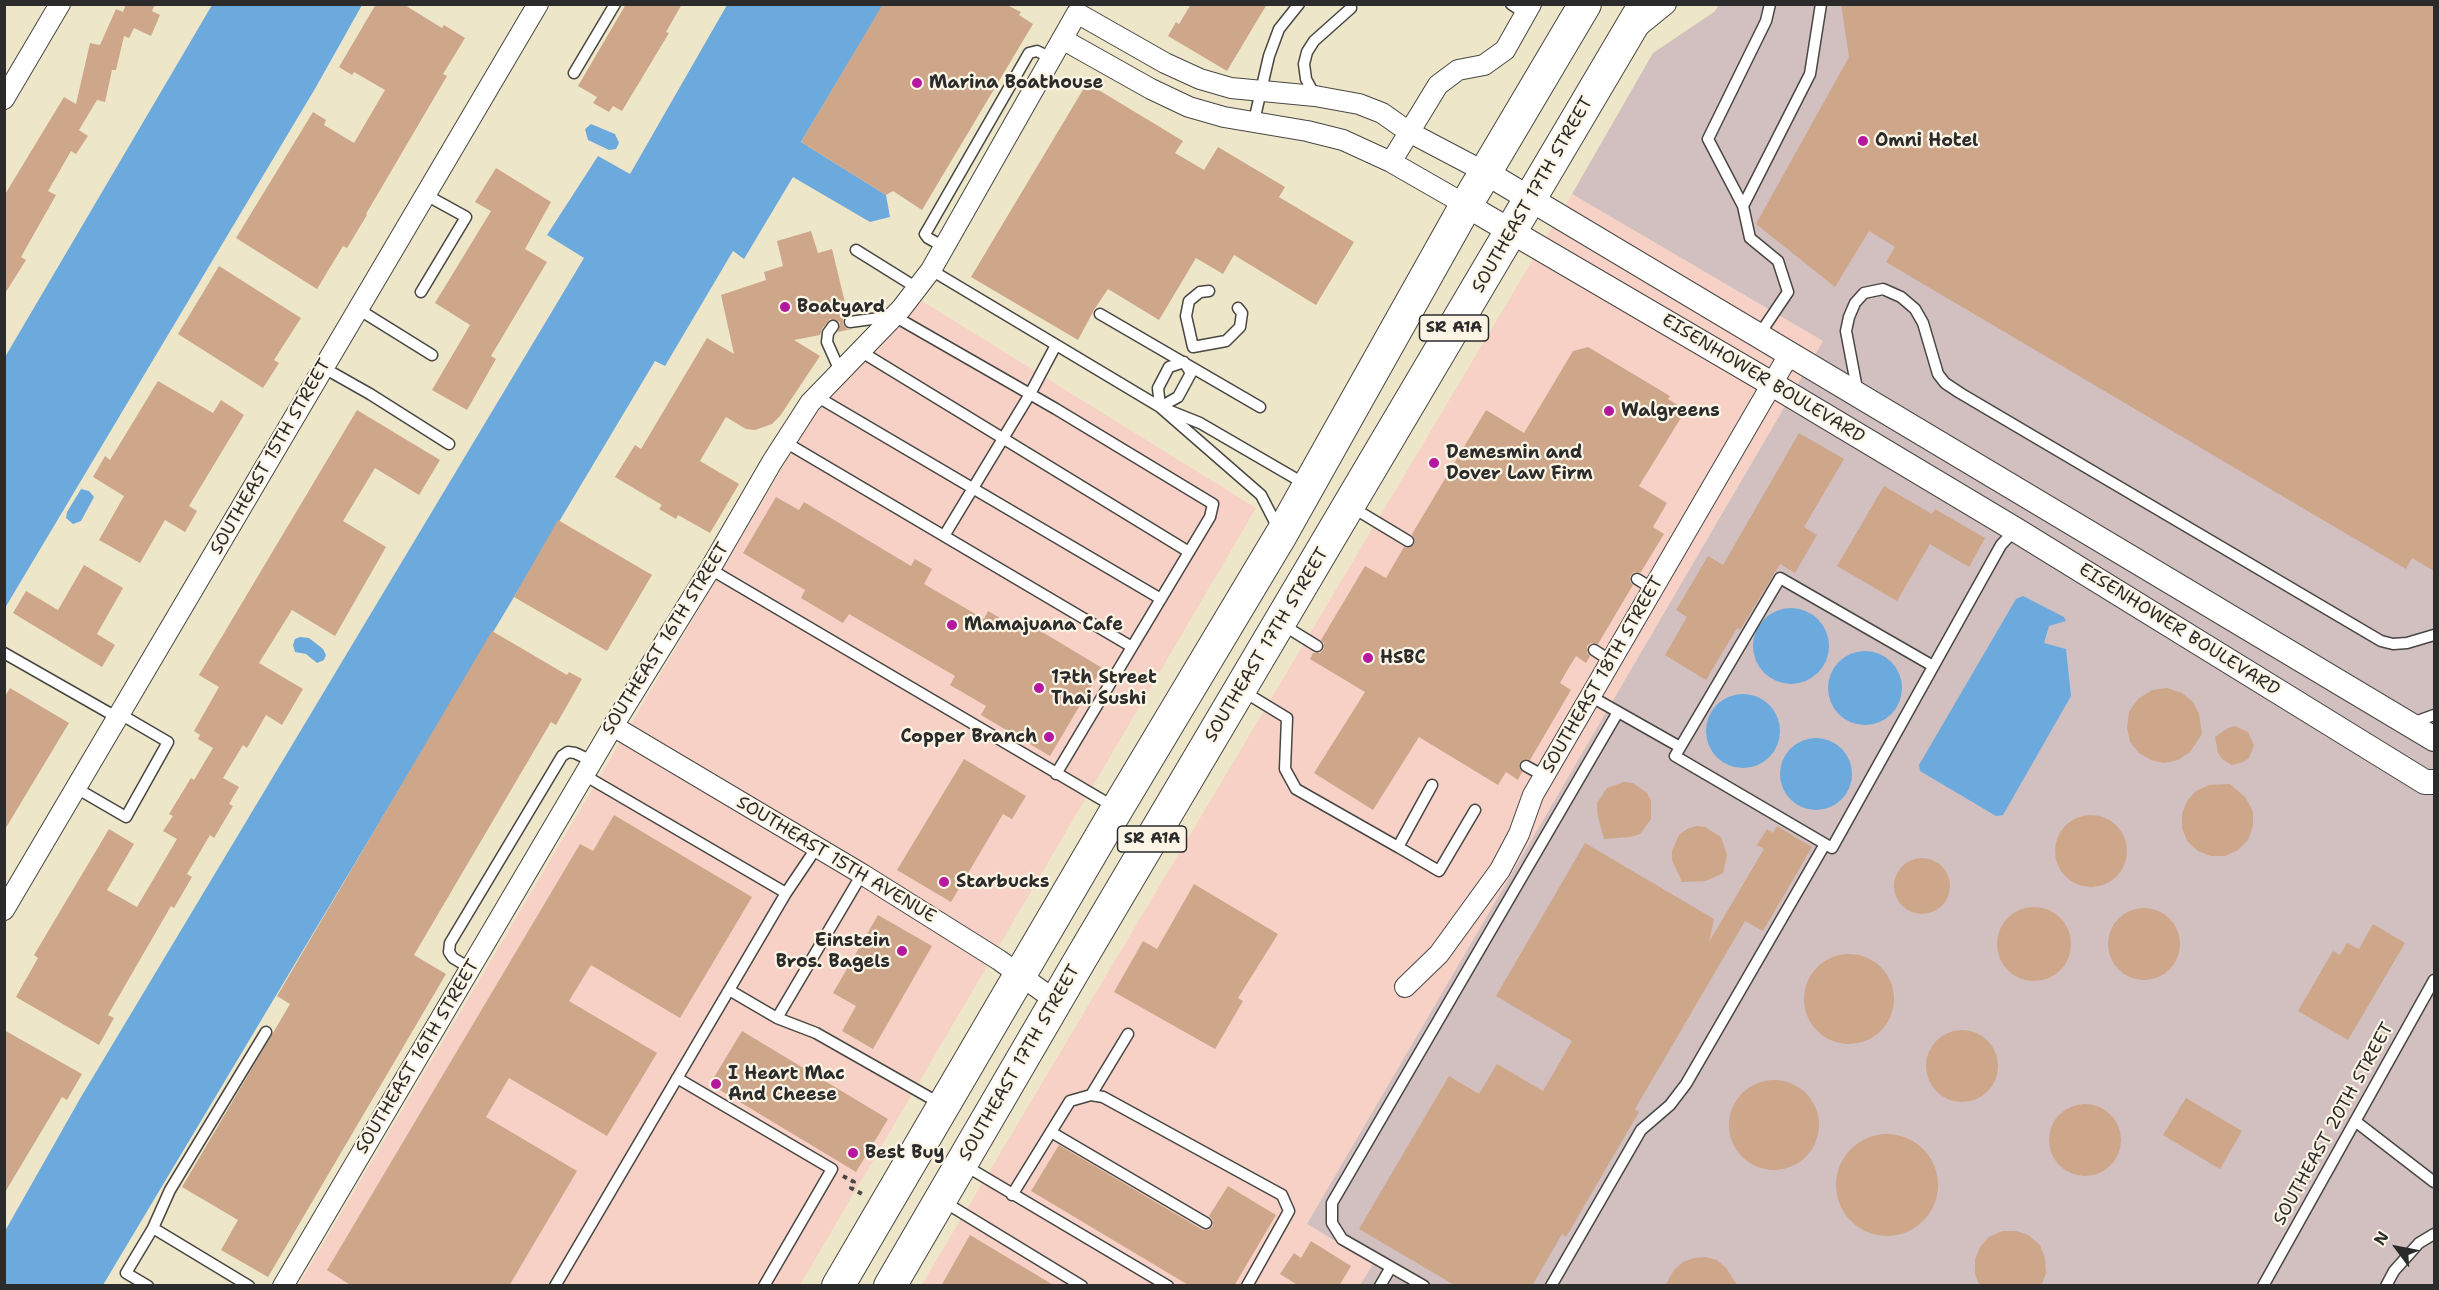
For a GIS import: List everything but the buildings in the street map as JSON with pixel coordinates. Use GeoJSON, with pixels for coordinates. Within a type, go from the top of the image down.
{"type":"FeatureCollection","features":[{"type":"Feature","properties":{"kind":"main road","name":"SR A1A"},"geometry":{"type":"LineString","coordinates":[[838,1286],[1117,809],[1281,535],[1466,205],[1585,4]]}},
{"type":"Feature","properties":{"kind":"main road","name":"SOUTHEAST 17TH STREET"},"geometry":{"type":"LineString","coordinates":[[890,1286],[1645,4]]}},
{"type":"Feature","properties":{"kind":"main road"},"geometry":{"type":"LineString","coordinates":[[1283,618],[1313,531],[1315,503],[1309,486]]}},
{"type":"Feature","properties":{"kind":"street"},"geometry":{"type":"LineString","coordinates":[[4,99],[60,4]]}},
{"type":"Feature","properties":{"kind":"street","name":"SOUTHEAST 15TH STREET"},"geometry":{"type":"LineString","coordinates":[[4,910],[538,4]]}},
{"type":"Feature","properties":{"kind":"street"},"geometry":{"type":"LineString","coordinates":[[1627,35],[1666,4]]}},
{"type":"Feature","properties":{"kind":"street"},"geometry":{"type":"LineString","coordinates":[[1391,162],[1438,85],[1458,70],[1484,65],[1505,50],[1523,8]]}},
{"type":"Feature","properties":{"kind":"street","name":"EISENHOWER BOULEVARD"},"geometry":{"type":"LineString","coordinates":[[1077,13],[1165,63],[1200,79],[1231,88],[1315,96],[1359,104],[1382,113],[1409,132],[1532,198],[2434,739]]}},
{"type":"Feature","properties":{"kind":"street","name":"SOUTHEAST 16TH STREET"},"geometry":{"type":"LineString","coordinates":[[283,1286],[588,768],[785,442],[816,396],[894,316],[931,270],[1077,13]]}},
{"type":"Feature","properties":{"kind":"street","name":"EISENHOWER BOULEVARD"},"geometry":{"type":"LineString","coordinates":[[1062,39],[1151,89],[1189,107],[1224,117],[1343,140],[1391,162],[1772,384],[2016,530],[2425,782],[2434,782]]}},
{"type":"Feature","properties":{"kind":"street","name":"SOUTHEAST 18TH STREET"},"geometry":{"type":"LineString","coordinates":[[1405,987],[1439,954],[1500,870],[1519,834],[1533,795],[1611,661],[1645,584],[1790,353]]}},
{"type":"Feature","properties":{"kind":"street","name":"SOUTHEAST 15TH AVENUE"},"geometry":{"type":"LineString","coordinates":[[613,726],[862,874],[1020,975],[1056,1001]]}},
{"type":"Feature","properties":{"kind":"lane"},"geometry":{"type":"LineString","coordinates":[[574,73],[615,4]]}},
{"type":"Feature","properties":{"kind":"lane"},"geometry":{"type":"LineString","coordinates":[[1254,121],[1269,56],[1279,29],[1299,4]]}},
{"type":"Feature","properties":{"kind":"lane"},"geometry":{"type":"LineString","coordinates":[[1315,96],[1306,79],[1304,64],[1307,52],[1314,41],[1351,8],[1350,4]]}},
{"type":"Feature","properties":{"kind":"lane"},"geometry":{"type":"LineString","coordinates":[[1759,335],[1788,292],[1778,261],[1750,238],[1743,206],[1708,139],[1766,21],[1770,4]]}},
{"type":"Feature","properties":{"kind":"lane"},"geometry":{"type":"LineString","coordinates":[[1743,206],[1810,74],[1821,4]]}},
{"type":"Feature","properties":{"kind":"lane"},"geometry":{"type":"LineString","coordinates":[[422,292],[466,217],[426,195]]}},
{"type":"Feature","properties":{"kind":"lane"},"geometry":{"type":"LineString","coordinates":[[856,250],[917,288]]}},
{"type":"Feature","properties":{"kind":"lane"},"geometry":{"type":"LineString","coordinates":[[931,270],[1160,407],[1200,423],[1309,486]]}},
{"type":"Feature","properties":{"kind":"lane"},"geometry":{"type":"LineString","coordinates":[[1858,394],[1846,331],[1849,317],[1855,303],[1864,293],[1882,288],[1901,297],[1915,309],[1923,323],[1938,374],[1945,383],[1960,393],[2381,641],[2393,644],[2407,643],[2434,635]]}},
{"type":"Feature","properties":{"kind":"lane"},"geometry":{"type":"LineString","coordinates":[[1209,291],[1200,292],[1189,301],[1186,316],[1193,347],[1184,362],[1169,367],[1158,388],[1160,407],[1261,495],[1281,535]]}},
{"type":"Feature","properties":{"kind":"lane"},"geometry":{"type":"LineString","coordinates":[[1193,347],[1226,341],[1240,327],[1242,313],[1238,308]]}},
{"type":"Feature","properties":{"kind":"lane"},"geometry":{"type":"LineString","coordinates":[[358,309],[432,355]]}},
{"type":"Feature","properties":{"kind":"lane"},"geometry":{"type":"LineString","coordinates":[[1100,314],[1260,407]]}},
{"type":"Feature","properties":{"kind":"lane"},"geometry":{"type":"LineString","coordinates":[[850,322],[894,316],[1030,394],[1213,504],[1210,517],[1056,774]]}},
{"type":"Feature","properties":{"kind":"lane"},"geometry":{"type":"LineString","coordinates":[[833,326],[828,333],[827,342],[840,372]]}},
{"type":"Feature","properties":{"kind":"lane"},"geometry":{"type":"LineString","coordinates":[[944,536],[1030,394],[1056,345]]}},
{"type":"Feature","properties":{"kind":"lane"},"geometry":{"type":"LineString","coordinates":[[860,351],[1189,552]]}},
{"type":"Feature","properties":{"kind":"lane"},"geometry":{"type":"LineString","coordinates":[[1160,407],[1178,397],[1191,373],[1184,362]]}},
{"type":"Feature","properties":{"kind":"lane"},"geometry":{"type":"LineString","coordinates":[[324,368],[449,444]]}},
{"type":"Feature","properties":{"kind":"lane"},"geometry":{"type":"LineString","coordinates":[[816,396],[1161,599]]}},
{"type":"Feature","properties":{"kind":"lane"},"geometry":{"type":"LineString","coordinates":[[785,442],[1132,648]]}},
{"type":"Feature","properties":{"kind":"lane"},"geometry":{"type":"LineString","coordinates":[[1349,506],[1408,541]]}},
{"type":"Feature","properties":{"kind":"lane"},"geometry":{"type":"LineString","coordinates":[[1933,666],[1779,578],[1675,756],[1832,848],[2001,545],[2016,530]]}},
{"type":"Feature","properties":{"kind":"lane"},"geometry":{"type":"LineString","coordinates":[[710,569],[1117,809]]}},
{"type":"Feature","properties":{"kind":"lane"},"geometry":{"type":"LineString","coordinates":[[1283,618],[1317,646]]}},
{"type":"Feature","properties":{"kind":"lane"},"geometry":{"type":"LineString","coordinates":[[1594,650],[1611,661]]}},
{"type":"Feature","properties":{"kind":"lane"},"geometry":{"type":"LineString","coordinates":[[4,653],[168,742],[126,817],[76,788]]}},
{"type":"Feature","properties":{"kind":"lane"},"geometry":{"type":"LineString","coordinates":[[1241,690],[1287,718],[1285,769],[1296,789],[1439,871],[1475,810]]}},
{"type":"Feature","properties":{"kind":"lane"},"geometry":{"type":"LineString","coordinates":[[1590,696],[1680,747]]}},
{"type":"Feature","properties":{"kind":"lane"},"geometry":{"type":"LineString","coordinates":[[1424,1286],[1342,1239],[1332,1223],[1332,1203],[1618,712]]}},
{"type":"Feature","properties":{"kind":"lane"},"geometry":{"type":"LineString","coordinates":[[2410,724],[2434,715]]}},
{"type":"Feature","properties":{"kind":"lane"},"geometry":{"type":"LineString","coordinates":[[470,968],[453,958],[449,951],[450,943],[562,756],[568,752],[575,753],[588,768],[786,893]]}},
{"type":"Feature","properties":{"kind":"lane"},"geometry":{"type":"LineString","coordinates":[[1526,766],[1544,776]]}},
{"type":"Feature","properties":{"kind":"lane"},"geometry":{"type":"LineString","coordinates":[[1398,847],[1432,784]]}},
{"type":"Feature","properties":{"kind":"lane"},"geometry":{"type":"LineString","coordinates":[[1551,1286],[1641,1130],[1670,1105],[1686,1084],[1825,844]]}},
{"type":"Feature","properties":{"kind":"lane"},"geometry":{"type":"LineString","coordinates":[[555,1286],[786,893],[817,847]]}},
{"type":"Feature","properties":{"kind":"lane"},"geometry":{"type":"LineString","coordinates":[[777,1018],[862,874]]}},
{"type":"Feature","properties":{"kind":"lane","name":"SOUTHEAST 20TH STREET"},"geometry":{"type":"LineString","coordinates":[[2263,1286],[2434,980]]}},
{"type":"Feature","properties":{"kind":"lane"},"geometry":{"type":"LineString","coordinates":[[729,990],[777,1018],[816,1033],[944,1105]]}},
{"type":"Feature","properties":{"kind":"lane"},"geometry":{"type":"LineString","coordinates":[[148,1286],[126,1273],[153,1228],[170,1190],[266,1032]]}},
{"type":"Feature","properties":{"kind":"lane"},"geometry":{"type":"LineString","coordinates":[[1091,1095],[1128,1034]]}},
{"type":"Feature","properties":{"kind":"lane"},"geometry":{"type":"LineString","coordinates":[[677,1078],[832,1169],[764,1286]]}},
{"type":"Feature","properties":{"kind":"lane"},"geometry":{"type":"LineString","coordinates":[[1012,1195],[1070,1101],[1091,1095],[1103,1097],[1282,1195],[1289,1211],[1259,1254],[1247,1286]]}},
{"type":"Feature","properties":{"kind":"lane"},"geometry":{"type":"LineString","coordinates":[[2355,1121],[2434,1182]]}},
{"type":"Feature","properties":{"kind":"lane"},"geometry":{"type":"LineString","coordinates":[[1051,1132],[1206,1223]]}},
{"type":"Feature","properties":{"kind":"lane"},"geometry":{"type":"LineString","coordinates":[[961,1164],[1168,1286]]}},
{"type":"Feature","properties":{"kind":"lane"},"geometry":{"type":"LineString","coordinates":[[940,1199],[1082,1286]]}},
{"type":"Feature","properties":{"kind":"lane"},"geometry":{"type":"LineString","coordinates":[[153,1228],[249,1286]]}},
{"type":"Feature","properties":{"kind":"lane"},"geometry":{"type":"LineString","coordinates":[[2386,1286],[2394,1271],[2419,1243],[2434,1234]]}},
{"type":"Feature","properties":{"kind":"lane"},"geometry":{"type":"LineString","coordinates":[[1380,1286],[1391,1267]]}},
{"type":"Feature","properties":{"kind":"path"},"geometry":{"type":"LineString","coordinates":[[832,1169],[854,1182],[851,1188],[866,1197]]}},
{"type":"Feature","properties":{"kind":"shaded area"},"geometry":{"type":"Polygon","coordinates":[[[1719,5],[2434,5],[2434,1285],[1360,1285],[1373,1264],[1307,1224],[1823,341],[1572,194],[1653,53],[1714,12],[1719,5]]]}},
{"type":"Feature","properties":{"kind":"shaded area"},"geometry":{"type":"Polygon","coordinates":[[[1572,194],[1823,341],[1307,1224],[1373,1264],[1360,1285],[921,1286],[1572,194]]]}},
{"type":"Feature","properties":{"kind":"shaded area"},"geometry":{"type":"Polygon","coordinates":[[[922,301],[1256,508],[800,1285],[298,1286],[812,418],[922,301]]]}},
{"type":"Feature","properties":{"kind":"water"},"geometry":{"type":"Polygon","coordinates":[[[212,5],[362,5],[316,87],[5,608],[5,357],[212,5]]]}},
{"type":"Feature","properties":{"kind":"water"},"geometry":{"type":"Polygon","coordinates":[[[727,5],[883,5],[801,142],[886,195],[890,217],[870,222],[793,177],[744,259],[733,251],[665,366],[655,361],[103,1285],[5,1286],[5,1231],[81,1097],[584,258],[547,235],[598,156],[630,174],[727,5]]]}},
{"type":"Feature","properties":{"kind":"water"},"geometry":{"type":"Polygon","coordinates":[[[591,124],[615,134],[619,143],[616,149],[609,150],[588,140],[585,129],[591,124]]]}},
{"type":"Feature","properties":{"kind":"water"},"geometry":{"type":"Polygon","coordinates":[[[81,489],[89,491],[94,497],[81,521],[73,524],[66,518],[67,512],[81,489]]]}},
{"type":"Feature","properties":{"kind":"water"},"geometry":{"type":"Polygon","coordinates":[[[2023,596],[2064,617],[2066,621],[2049,626],[2044,643],[2066,649],[2071,696],[2003,815],[1996,816],[1920,771],[1919,765],[2016,599],[2023,596]]]}},
{"type":"Feature","properties":{"kind":"water"},"geometry":{"type":"Polygon","coordinates":[[[1791,608],[1806,611],[1818,619],[1826,631],[1829,646],[1826,661],[1818,673],[1806,681],[1791,684],[1776,681],[1764,673],[1756,661],[1753,646],[1756,631],[1764,619],[1776,611],[1791,608]]]}},
{"type":"Feature","properties":{"kind":"water"},"geometry":{"type":"Polygon","coordinates":[[[309,638],[323,649],[326,655],[324,660],[317,663],[306,654],[295,652],[293,645],[295,639],[309,638]]]}},
{"type":"Feature","properties":{"kind":"water"},"geometry":{"type":"Polygon","coordinates":[[[1858,651],[1872,651],[1886,657],[1896,667],[1902,681],[1902,695],[1896,709],[1886,719],[1872,725],[1858,725],[1844,719],[1834,709],[1828,695],[1828,681],[1834,667],[1844,657],[1858,651]]]}},
{"type":"Feature","properties":{"kind":"water"},"geometry":{"type":"Polygon","coordinates":[[[1743,694],[1757,697],[1769,705],[1777,717],[1780,731],[1777,745],[1769,757],[1757,765],[1743,768],[1729,765],[1717,757],[1709,745],[1706,731],[1709,717],[1717,705],[1729,697],[1743,694]]]}},
{"type":"Feature","properties":{"kind":"water"},"geometry":{"type":"Polygon","coordinates":[[[1816,738],[1836,744],[1846,754],[1852,774],[1846,794],[1836,804],[1816,810],[1796,804],[1786,794],[1780,774],[1786,754],[1796,744],[1816,738]]]}},
{"type":"Feature","properties":{"kind":"place","name":"Marina Boathouse"},"geometry":{"type":"Point","coordinates":[917,83]}},
{"type":"Feature","properties":{"kind":"place","name":"Omni Hotel"},"geometry":{"type":"Point","coordinates":[1863,141]}},
{"type":"Feature","properties":{"kind":"place","name":"Boatyard"},"geometry":{"type":"Point","coordinates":[785,307]}},
{"type":"Feature","properties":{"kind":"place","name":"Walgreens"},"geometry":{"type":"Point","coordinates":[1609,411]}},
{"type":"Feature","properties":{"kind":"place","name":"Demesmin and Dover Law Firm"},"geometry":{"type":"Point","coordinates":[1434,463]}},
{"type":"Feature","properties":{"kind":"place","name":"Mamajuana Cafe"},"geometry":{"type":"Point","coordinates":[952,625]}},
{"type":"Feature","properties":{"kind":"place","name":"HSBC"},"geometry":{"type":"Point","coordinates":[1368,658]}},
{"type":"Feature","properties":{"kind":"place","name":"17th Street Thai Sushi"},"geometry":{"type":"Point","coordinates":[1039,688]}},
{"type":"Feature","properties":{"kind":"place","name":"Copper Branch"},"geometry":{"type":"Point","coordinates":[1049,737]}},
{"type":"Feature","properties":{"kind":"place","name":"Starbucks"},"geometry":{"type":"Point","coordinates":[944,882]}},
{"type":"Feature","properties":{"kind":"place","name":"Einstein Bros. Bagels"},"geometry":{"type":"Point","coordinates":[902,951]}},
{"type":"Feature","properties":{"kind":"place","name":"I Heart Mac And Cheese"},"geometry":{"type":"Point","coordinates":[716,1084]}},
{"type":"Feature","properties":{"kind":"place","name":"Best Buy"},"geometry":{"type":"Point","coordinates":[853,1153]}}]}
